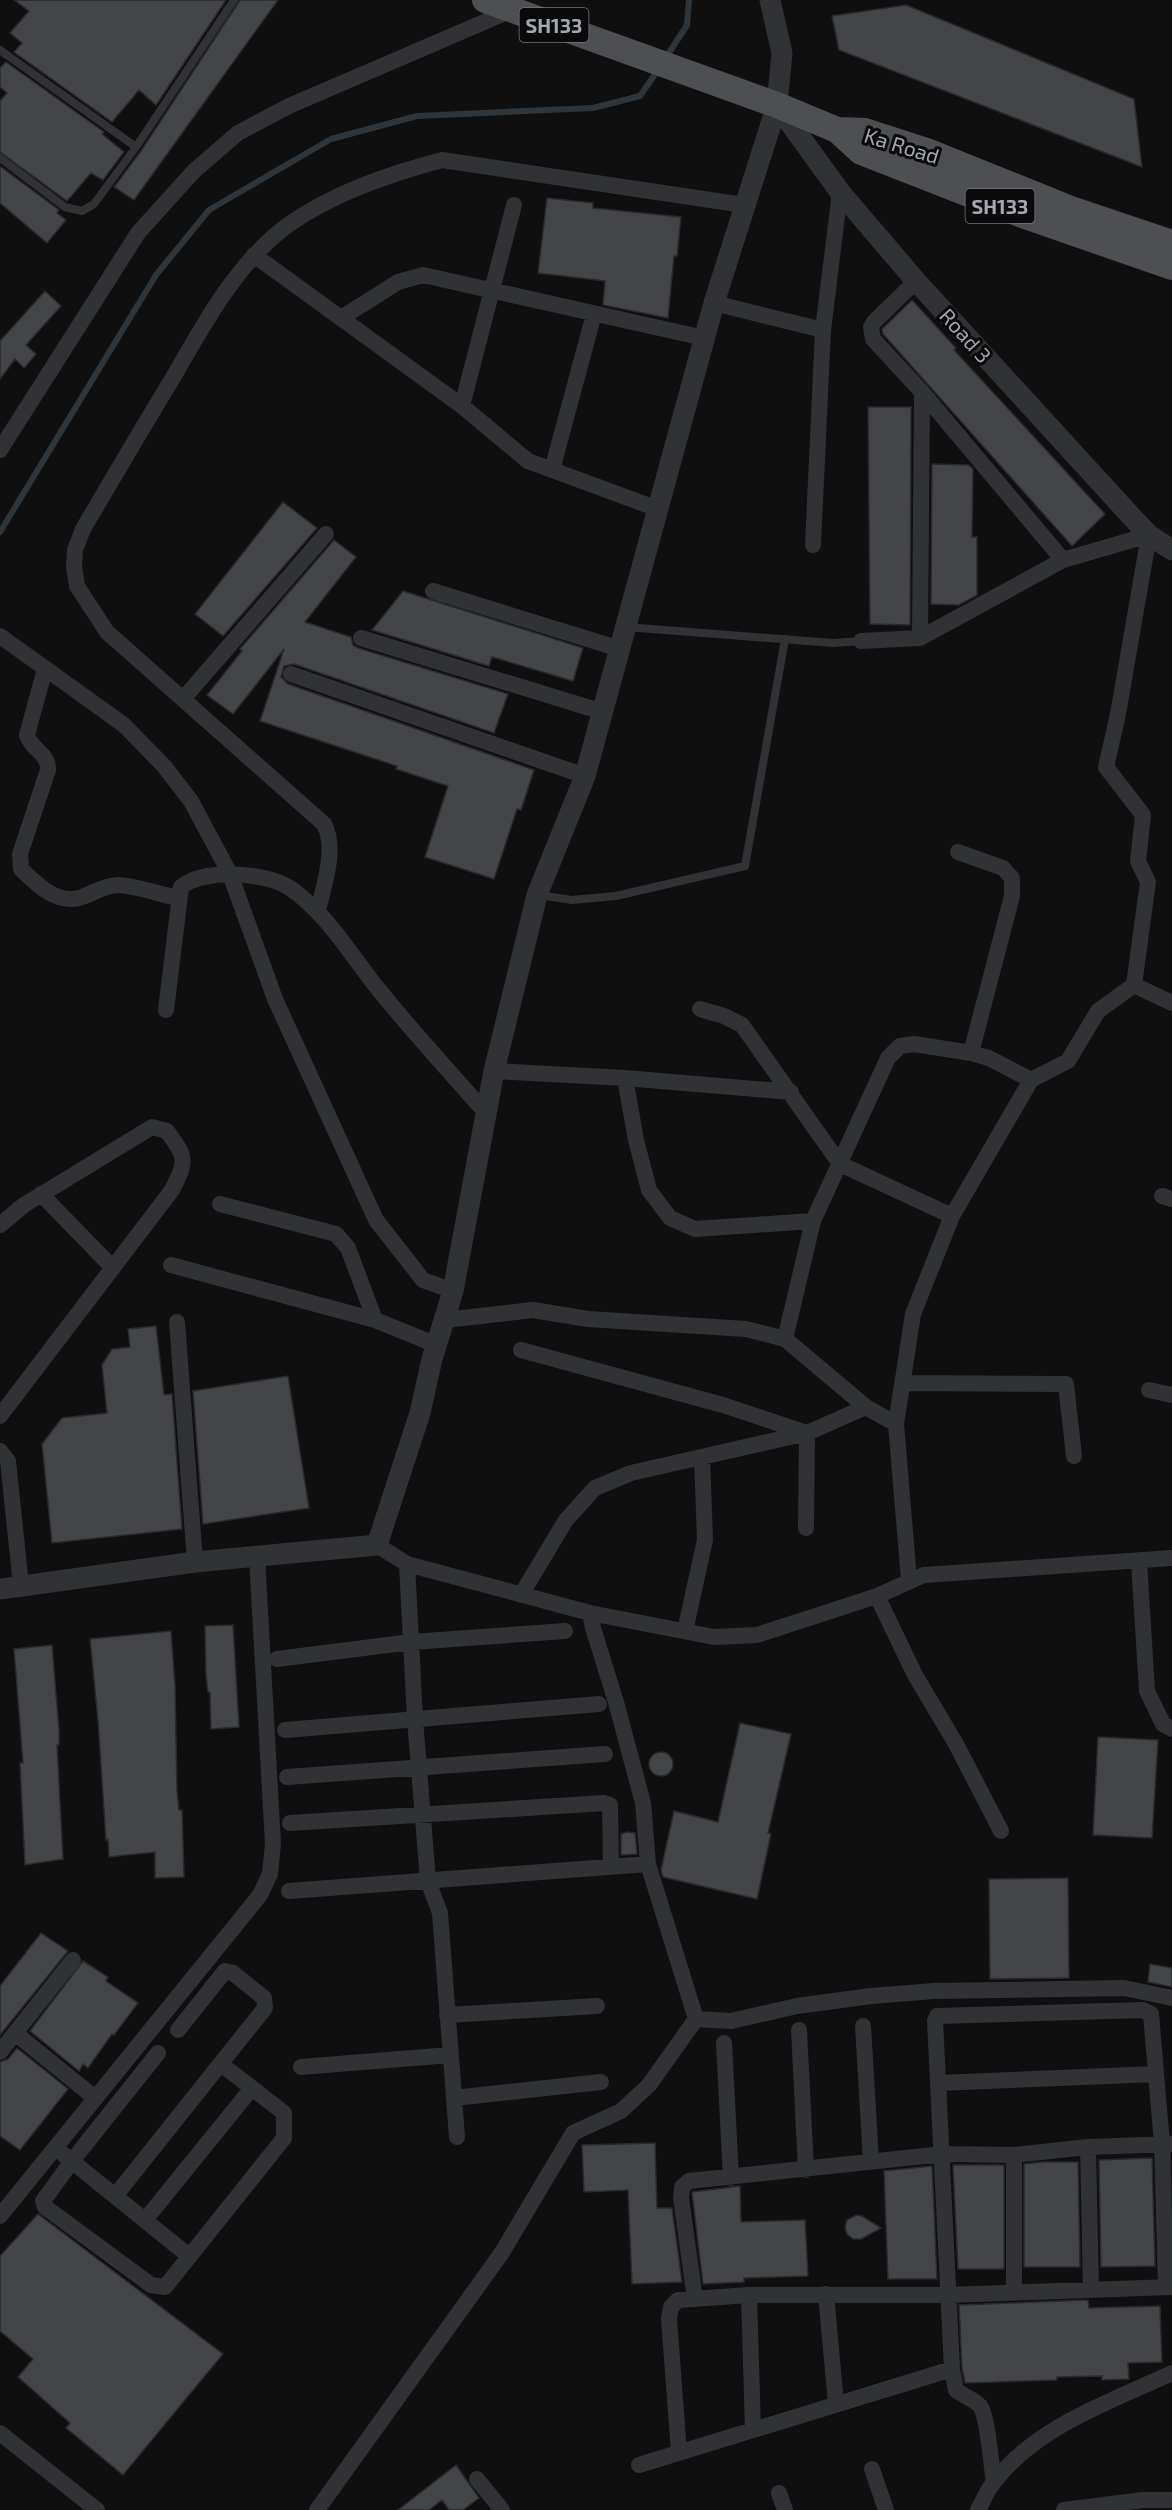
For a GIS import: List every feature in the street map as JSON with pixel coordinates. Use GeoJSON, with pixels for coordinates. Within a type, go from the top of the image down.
{"type":"FeatureCollection","features":[{"type":"Feature","properties":{"kind":"main road","name":"SH133"},"geometry":{"type":"LineString","coordinates":[[485,0],[683,70],[837,130]]}},
{"type":"Feature","properties":{"kind":"main road","name":"Ka Road"},"geometry":{"type":"LineString","coordinates":[[837,130],[866,131],[927,152],[1071,209],[1172,243]]}},
{"type":"Feature","properties":{"kind":"main road","name":"Ka Road"},"geometry":{"type":"LineString","coordinates":[[837,130],[861,152],[1025,216],[1172,267]]}},
{"type":"Feature","properties":{"kind":"street"},"geometry":{"type":"LineString","coordinates":[[377,1545],[420,1413],[453,1291],[494,1071],[537,895],[585,776],[714,303],[777,105],[783,68],[782,53],[770,0]]}},
{"type":"Feature","properties":{"kind":"street"},"geometry":{"type":"LineString","coordinates":[[0,450],[138,233],[194,171],[238,133],[289,106],[512,10]]}},
{"type":"Feature","properties":{"kind":"street","name":"Road 3"},"geometry":{"type":"LineString","coordinates":[[777,105],[840,192],[916,281],[1149,535],[1172,550]]}},
{"type":"Feature","properties":{"kind":"street"},"geometry":{"type":"LineString","coordinates":[[318,911],[330,847],[330,835],[324,824],[107,632],[77,586],[74,567],[75,550],[83,530],[215,305],[254,255],[288,226],[328,202],[394,173],[442,160],[744,204]]}},
{"type":"Feature","properties":{"kind":"street"},"geometry":{"type":"LineString","coordinates":[[813,545],[823,330],[840,192]]}},
{"type":"Feature","properties":{"kind":"street"},"geometry":{"type":"LineString","coordinates":[[462,406],[514,205]]}},
{"type":"Feature","properties":{"kind":"street"},"geometry":{"type":"LineString","coordinates":[[254,255],[462,406],[528,461],[658,509]]}},
{"type":"Feature","properties":{"kind":"street"},"geometry":{"type":"LineString","coordinates":[[340,318],[398,282],[423,275],[704,338]]}},
{"type":"Feature","properties":{"kind":"street"},"geometry":{"type":"LineString","coordinates":[[916,281],[874,322],[871,332],[873,339],[922,392],[1063,560]]}},
{"type":"Feature","properties":{"kind":"street"},"geometry":{"type":"LineString","coordinates":[[714,303],[823,330]]}},
{"type":"Feature","properties":{"kind":"street"},"geometry":{"type":"LineString","coordinates":[[552,470],[594,314]]}},
{"type":"Feature","properties":{"kind":"street"},"geometry":{"type":"LineString","coordinates":[[920,638],[922,392]]}},
{"type":"Feature","properties":{"kind":"street"},"geometry":{"type":"LineString","coordinates":[[183,699],[326,534]]}},
{"type":"Feature","properties":{"kind":"street"},"geometry":{"type":"LineString","coordinates":[[861,641],[920,638],[1063,560],[1149,535],[1118,714],[1106,767],[1143,815],[1138,861],[1148,882],[1134,985],[1098,1011],[1068,1061],[1031,1080],[952,1216],[913,1314],[896,1424],[909,1580]]}},
{"type":"Feature","properties":{"kind":"street"},"geometry":{"type":"LineString","coordinates":[[433,591],[620,648]]}},
{"type":"Feature","properties":{"kind":"street"},"geometry":{"type":"LineString","coordinates":[[0,636],[124,725],[164,766],[191,801],[230,874],[275,999],[376,1220],[423,1280],[453,1291]]}},
{"type":"Feature","properties":{"kind":"street"},"geometry":{"type":"LineString","coordinates":[[361,638],[603,712]]}},
{"type":"Feature","properties":{"kind":"street"},"geometry":{"type":"LineString","coordinates":[[45,669],[27,735],[29,742],[46,758],[48,770],[20,854],[21,869],[42,889],[60,897],[79,898],[117,885],[178,898]]}},
{"type":"Feature","properties":{"kind":"street"},"geometry":{"type":"LineString","coordinates":[[291,674],[585,776]]}},
{"type":"Feature","properties":{"kind":"street"},"geometry":{"type":"LineString","coordinates":[[958,852],[1003,868],[1012,878],[1012,896],[971,1053]]}},
{"type":"Feature","properties":{"kind":"street"},"geometry":{"type":"LineString","coordinates":[[166,1010],[181,887],[189,881],[230,874],[258,876],[289,887],[318,911],[375,986],[486,1113]]}},
{"type":"Feature","properties":{"kind":"street"},"geometry":{"type":"LineString","coordinates":[[1134,985],[1172,1004]]}},
{"type":"Feature","properties":{"kind":"street"},"geometry":{"type":"LineString","coordinates":[[700,1009],[724,1016],[742,1025],[840,1164],[952,1216]]}},
{"type":"Feature","properties":{"kind":"street"},"geometry":{"type":"LineString","coordinates":[[785,1339],[813,1221],[888,1058],[900,1046],[914,1044],[989,1058],[1031,1080]]}},
{"type":"Feature","properties":{"kind":"street"},"geometry":{"type":"LineString","coordinates":[[494,1071],[625,1078],[791,1092]]}},
{"type":"Feature","properties":{"kind":"street"},"geometry":{"type":"LineString","coordinates":[[625,1078],[636,1140],[649,1190],[670,1218],[695,1229],[813,1221]]}},
{"type":"Feature","properties":{"kind":"street"},"geometry":{"type":"LineString","coordinates":[[0,1225],[41,1194],[152,1127],[167,1131],[182,1152],[183,1167],[172,1190],[0,1416]]}},
{"type":"Feature","properties":{"kind":"street"},"geometry":{"type":"LineString","coordinates":[[41,1194],[113,1268]]}},
{"type":"Feature","properties":{"kind":"street"},"geometry":{"type":"LineString","coordinates":[[220,1204],[336,1234],[348,1248],[375,1320]]}},
{"type":"Feature","properties":{"kind":"street"},"geometry":{"type":"LineString","coordinates":[[171,1265],[375,1320],[437,1345]]}},
{"type":"Feature","properties":{"kind":"street"},"geometry":{"type":"LineString","coordinates":[[445,1320],[533,1310],[588,1319],[746,1329],[785,1339],[866,1407],[896,1424]]}},
{"type":"Feature","properties":{"kind":"street"},"geometry":{"type":"LineString","coordinates":[[177,1322],[195,1562]]}},
{"type":"Feature","properties":{"kind":"street"},"geometry":{"type":"LineString","coordinates":[[521,1350],[723,1405],[807,1433]]}},
{"type":"Feature","properties":{"kind":"street"},"geometry":{"type":"LineString","coordinates":[[903,1383],[1066,1384],[1074,1456]]}},
{"type":"Feature","properties":{"kind":"street"},"geometry":{"type":"LineString","coordinates":[[1149,1390],[1172,1395]]}},
{"type":"Feature","properties":{"kind":"street"},"geometry":{"type":"LineString","coordinates":[[521,1594],[566,1520],[595,1488],[631,1473],[807,1433],[866,1407]]}},
{"type":"Feature","properties":{"kind":"street"},"geometry":{"type":"LineString","coordinates":[[806,1528],[807,1433]]}},
{"type":"Feature","properties":{"kind":"street"},"geometry":{"type":"LineString","coordinates":[[0,1451],[8,1461],[10,1587],[195,1562],[377,1545],[407,1564],[590,1613],[714,1637],[757,1635],[877,1596],[924,1575],[1172,1558]]}},
{"type":"Feature","properties":{"kind":"street"},"geometry":{"type":"LineString","coordinates":[[685,1631],[705,1540],[702,1457]]}},
{"type":"Feature","properties":{"kind":"street"},"geometry":{"type":"LineString","coordinates":[[0,2216],[260,1895],[270,1874],[273,1844],[257,1557]]}},
{"type":"Feature","properties":{"kind":"street"},"geometry":{"type":"LineString","coordinates":[[1139,1561],[1147,1690],[1163,1724],[1172,1729]]}},
{"type":"Feature","properties":{"kind":"street"},"geometry":{"type":"LineString","coordinates":[[407,1564],[415,1719],[428,1881],[440,1912],[457,2138]]}},
{"type":"Feature","properties":{"kind":"street"},"geometry":{"type":"LineString","coordinates":[[877,1596],[915,1676],[956,1744],[1001,1831]]}},
{"type":"Feature","properties":{"kind":"street"},"geometry":{"type":"LineString","coordinates":[[590,1613],[643,1803],[648,1864],[696,2019]]}},
{"type":"Feature","properties":{"kind":"street"},"geometry":{"type":"LineString","coordinates":[[277,1659],[411,1642],[565,1631]]}},
{"type":"Feature","properties":{"kind":"street"},"geometry":{"type":"LineString","coordinates":[[285,1730],[600,1704]]}},
{"type":"Feature","properties":{"kind":"street"},"geometry":{"type":"LineString","coordinates":[[287,1776],[605,1754]]}},
{"type":"Feature","properties":{"kind":"street"},"geometry":{"type":"LineString","coordinates":[[290,1823],[604,1803],[610,1805],[611,1867]]}},
{"type":"Feature","properties":{"kind":"street"},"geometry":{"type":"LineString","coordinates":[[289,1891],[648,1864]]}},
{"type":"Feature","properties":{"kind":"street"},"geometry":{"type":"LineString","coordinates":[[0,2052],[73,1960]]}},
{"type":"Feature","properties":{"kind":"street"},"geometry":{"type":"LineString","coordinates":[[115,2196],[265,2008],[266,2003],[264,1998],[233,1973],[225,1971],[178,2030]]}},
{"type":"Feature","properties":{"kind":"street"},"geometry":{"type":"LineString","coordinates":[[696,2019],[731,2021],[797,2006],[871,1996],[934,1991],[1124,1988],[1172,1998]]}},
{"type":"Feature","properties":{"kind":"street"},"geometry":{"type":"LineString","coordinates":[[447,2015],[597,2006]]}},
{"type":"Feature","properties":{"kind":"street"},"geometry":{"type":"LineString","coordinates":[[679,2452],[669,2319],[671,2307],[678,2300],[749,2295],[948,2295],[1169,2287],[1167,2144],[1156,2074],[1151,2014],[1148,2011],[943,2015],[937,2016],[935,2021],[943,2154],[948,2295],[952,2369],[956,2390],[965,2398],[976,2401],[984,2413],[994,2482]]}},
{"type":"Feature","properties":{"kind":"street"},"geometry":{"type":"LineString","coordinates":[[317,2510],[501,2254],[573,2133],[621,2111],[649,2085],[696,2019]]}},
{"type":"Feature","properties":{"kind":"street"},"geometry":{"type":"LineString","coordinates":[[863,2026],[871,2161]]}},
{"type":"Feature","properties":{"kind":"street"},"geometry":{"type":"LineString","coordinates":[[799,2030],[806,2170]]}},
{"type":"Feature","properties":{"kind":"street"},"geometry":{"type":"LineString","coordinates":[[15,2033],[95,2098]]}},
{"type":"Feature","properties":{"kind":"street"},"geometry":{"type":"LineString","coordinates":[[724,2043],[731,2178]]}},
{"type":"Feature","properties":{"kind":"street"},"geometry":{"type":"LineString","coordinates":[[158,2053],[43,2201],[45,2207],[151,2285],[160,2288],[165,2287],[285,2138],[284,2113],[221,2064]]}},
{"type":"Feature","properties":{"kind":"street"},"geometry":{"type":"LineString","coordinates":[[301,2067],[450,2055]]}},
{"type":"Feature","properties":{"kind":"street"},"geometry":{"type":"LineString","coordinates":[[938,2084],[1156,2074]]}},
{"type":"Feature","properties":{"kind":"street"},"geometry":{"type":"LineString","coordinates":[[454,2098],[601,2082]]}},
{"type":"Feature","properties":{"kind":"street"},"geometry":{"type":"LineString","coordinates":[[145,2220],[252,2088]]}},
{"type":"Feature","properties":{"kind":"street"},"geometry":{"type":"LineString","coordinates":[[694,2299],[681,2198],[682,2187],[689,2181],[943,2154],[1014,2155],[1088,2147],[1167,2144]]}},
{"type":"Feature","properties":{"kind":"street"},"geometry":{"type":"LineString","coordinates":[[1088,2147],[1091,2290]]}},
{"type":"Feature","properties":{"kind":"street"},"geometry":{"type":"LineString","coordinates":[[55,2148],[189,2256]]}},
{"type":"Feature","properties":{"kind":"street"},"geometry":{"type":"LineString","coordinates":[[1014,2155],[1014,2293]]}},
{"type":"Feature","properties":{"kind":"street"},"geometry":{"type":"LineString","coordinates":[[826,2294],[836,2404]]}},
{"type":"Feature","properties":{"kind":"street"},"geometry":{"type":"LineString","coordinates":[[749,2295],[753,2430]]}},
{"type":"Feature","properties":{"kind":"street"},"geometry":{"type":"LineString","coordinates":[[639,2465],[952,2369]]}},
{"type":"Feature","properties":{"kind":"street"},"geometry":{"type":"LineString","coordinates":[[978,2510],[994,2482],[1028,2448],[1056,2427],[1172,2373]]}},
{"type":"Feature","properties":{"kind":"street"},"geometry":{"type":"LineString","coordinates":[[0,2433],[97,2510]]}},
{"type":"Feature","properties":{"kind":"street"},"geometry":{"type":"LineString","coordinates":[[872,2469],[886,2510]]}},
{"type":"Feature","properties":{"kind":"street"},"geometry":{"type":"LineString","coordinates":[[477,2479],[493,2506]]}},
{"type":"Feature","properties":{"kind":"street"},"geometry":{"type":"LineString","coordinates":[[778,2493],[785,2510]]}},
{"type":"Feature","properties":{"kind":"street"},"geometry":{"type":"LineString","coordinates":[[1064,2510],[1143,2500],[1172,2500]]}},
{"type":"Feature","properties":{"kind":"lane"},"geometry":{"type":"LineString","coordinates":[[0,158],[65,207],[82,211],[94,204],[136,147],[234,0]]}},
{"type":"Feature","properties":{"kind":"lane"},"geometry":{"type":"LineString","coordinates":[[0,50],[136,147]]}},
{"type":"Feature","properties":{"kind":"lane"},"geometry":{"type":"LineString","coordinates":[[626,627],[833,643],[861,641]]}},
{"type":"Feature","properties":{"kind":"lane"},"geometry":{"type":"LineString","coordinates":[[537,895],[572,900],[616,896],[745,866],[785,639]]}},
{"type":"Feature","properties":{"kind":"building"},"geometry":{"type":"Polygon","coordinates":[[[14,0],[226,0],[156,105],[139,90],[112,122],[14,52],[22,43],[10,33],[29,11],[14,0]]]}},
{"type":"Feature","properties":{"kind":"building"},"geometry":{"type":"Polygon","coordinates":[[[240,0],[278,0],[134,200],[114,187],[141,151],[240,0]]]}},
{"type":"Feature","properties":{"kind":"building"},"geometry":{"type":"Polygon","coordinates":[[[906,5],[1134,99],[1142,167],[839,50],[832,16],[906,5]]]}},
{"type":"Feature","properties":{"kind":"building"},"geometry":{"type":"Polygon","coordinates":[[[6,62],[104,132],[102,134],[124,152],[103,180],[91,173],[67,201],[0,152],[0,101],[7,93],[0,87],[0,68],[6,62]]]}},
{"type":"Feature","properties":{"kind":"building"},"geometry":{"type":"Polygon","coordinates":[[[0,166],[59,210],[57,213],[66,220],[47,243],[0,203],[0,166]]]}},
{"type":"Feature","properties":{"kind":"building"},"geometry":{"type":"Polygon","coordinates":[[[547,198],[593,203],[593,208],[681,217],[677,256],[674,256],[668,318],[603,305],[605,281],[538,273],[547,198]]]}},
{"type":"Feature","properties":{"kind":"building"},"geometry":{"type":"Polygon","coordinates":[[[45,291],[61,306],[26,345],[36,354],[24,368],[15,359],[0,379],[0,341],[45,291]]]}},
{"type":"Feature","properties":{"kind":"building"},"geometry":{"type":"Polygon","coordinates":[[[912,300],[956,348],[954,350],[1105,514],[1072,546],[883,334],[882,329],[912,300]]]}},
{"type":"Feature","properties":{"kind":"building"},"geometry":{"type":"Polygon","coordinates":[[[868,407],[911,407],[910,625],[870,624],[868,407]]]}},
{"type":"Feature","properties":{"kind":"building"},"geometry":{"type":"Polygon","coordinates":[[[932,464],[969,465],[973,469],[972,537],[977,537],[977,595],[959,605],[931,604],[932,464]]]}},
{"type":"Feature","properties":{"kind":"building"},"geometry":{"type":"Polygon","coordinates":[[[283,502],[317,528],[223,636],[195,614],[283,502]]]}},
{"type":"Feature","properties":{"kind":"building"},"geometry":{"type":"Polygon","coordinates":[[[334,540],[356,557],[305,622],[351,637],[353,645],[358,648],[508,694],[494,733],[294,664],[284,666],[281,677],[288,684],[534,770],[521,810],[517,809],[494,879],[425,857],[448,786],[396,769],[397,766],[260,721],[284,649],[233,714],[207,695],[242,651],[240,649],[334,540]]]}},
{"type":"Feature","properties":{"kind":"building"},"geometry":{"type":"Polygon","coordinates":[[[403,591],[583,648],[573,681],[492,657],[489,666],[372,630],[403,591]]]}},
{"type":"Feature","properties":{"kind":"building"},"geometry":{"type":"Polygon","coordinates":[[[156,1326],[164,1395],[172,1394],[182,1529],[52,1543],[42,1444],[62,1418],[107,1413],[102,1365],[112,1349],[130,1347],[128,1329],[156,1326]]]}},
{"type":"Feature","properties":{"kind":"building"},"geometry":{"type":"Polygon","coordinates":[[[288,1376],[309,1508],[203,1524],[193,1391],[288,1376]]]}},
{"type":"Feature","properties":{"kind":"building"},"geometry":{"type":"Polygon","coordinates":[[[233,1625],[239,1727],[211,1729],[210,1692],[208,1692],[206,1675],[205,1626],[233,1625]]]}},
{"type":"Feature","properties":{"kind":"building"},"geometry":{"type":"Polygon","coordinates":[[[171,1631],[175,1686],[177,1791],[179,1810],[182,1810],[184,1877],[155,1878],[155,1852],[109,1857],[90,1639],[171,1631]]]}},
{"type":"Feature","properties":{"kind":"building"},"geometry":{"type":"Polygon","coordinates":[[[52,1645],[59,1730],[59,1745],[57,1745],[63,1859],[25,1865],[20,1763],[23,1763],[14,1649],[52,1645]]]}},
{"type":"Feature","properties":{"kind":"building"},"geometry":{"type":"Polygon","coordinates":[[[740,1723],[791,1734],[768,1833],[771,1834],[757,1899],[663,1877],[661,1870],[674,1811],[718,1822],[740,1723]]]}},
{"type":"Feature","properties":{"kind":"building"},"geometry":{"type":"Polygon","coordinates":[[[1098,1737],[1158,1740],[1152,1838],[1093,1835],[1098,1737]]]}},
{"type":"Feature","properties":{"kind":"building"},"geometry":{"type":"Polygon","coordinates":[[[661,1752],[670,1755],[673,1764],[670,1773],[661,1776],[652,1773],[649,1764],[652,1755],[661,1752]]]}},
{"type":"Feature","properties":{"kind":"building"},"geometry":{"type":"Polygon","coordinates":[[[635,1833],[637,1854],[621,1855],[621,1834],[635,1833]]]}},
{"type":"Feature","properties":{"kind":"building"},"geometry":{"type":"Polygon","coordinates":[[[1068,1878],[1069,1978],[990,1979],[989,1879],[1068,1878]]]}},
{"type":"Feature","properties":{"kind":"building"},"geometry":{"type":"Polygon","coordinates":[[[41,1933],[68,1951],[0,2035],[0,1986],[41,1933]]]}},
{"type":"Feature","properties":{"kind":"building"},"geometry":{"type":"Polygon","coordinates":[[[83,1961],[108,1977],[106,1981],[138,2003],[88,2068],[83,2064],[79,2071],[30,2031],[83,1961]]]}},
{"type":"Feature","properties":{"kind":"building"},"geometry":{"type":"Polygon","coordinates":[[[1150,1964],[1172,1968],[1172,1987],[1148,1982],[1150,1964]]]}},
{"type":"Feature","properties":{"kind":"building"},"geometry":{"type":"Polygon","coordinates":[[[17,2048],[68,2089],[20,2150],[0,2136],[0,2062],[8,2059],[17,2048]]]}},
{"type":"Feature","properties":{"kind":"building"},"geometry":{"type":"Polygon","coordinates":[[[655,2143],[657,2208],[672,2208],[682,2282],[632,2284],[628,2190],[584,2192],[582,2145],[655,2143]]]}},
{"type":"Feature","properties":{"kind":"building"},"geometry":{"type":"Polygon","coordinates":[[[1152,2158],[1155,2266],[1101,2267],[1099,2160],[1152,2158]]]}},
{"type":"Feature","properties":{"kind":"building"},"geometry":{"type":"Polygon","coordinates":[[[1078,2162],[1080,2267],[1024,2267],[1024,2164],[1078,2162]]]}},
{"type":"Feature","properties":{"kind":"building"},"geometry":{"type":"Polygon","coordinates":[[[953,2165],[1004,2165],[1004,2269],[958,2269],[953,2165]]]}},
{"type":"Feature","properties":{"kind":"building"},"geometry":{"type":"Polygon","coordinates":[[[932,2166],[937,2279],[888,2279],[884,2171],[932,2166]]]}},
{"type":"Feature","properties":{"kind":"building"},"geometry":{"type":"Polygon","coordinates":[[[740,2186],[741,2222],[805,2220],[808,2276],[744,2278],[744,2282],[703,2284],[692,2192],[740,2186]]]}},
{"type":"Feature","properties":{"kind":"building"},"geometry":{"type":"Polygon","coordinates":[[[38,2214],[223,2354],[123,2475],[66,2428],[70,2423],[18,2377],[33,2359],[0,2331],[0,2256],[38,2214]]]}},
{"type":"Feature","properties":{"kind":"building"},"geometry":{"type":"Polygon","coordinates":[[[857,2215],[881,2228],[861,2239],[853,2239],[847,2234],[845,2227],[847,2220],[857,2215]]]}},
{"type":"Feature","properties":{"kind":"building"},"geometry":{"type":"Polygon","coordinates":[[[1088,2300],[1089,2308],[1160,2306],[1162,2362],[1128,2363],[1129,2379],[1102,2380],[1102,2376],[1057,2377],[1057,2380],[965,2383],[962,2368],[959,2305],[1088,2300]]]}},
{"type":"Feature","properties":{"kind":"building"},"geometry":{"type":"Polygon","coordinates":[[[456,2465],[479,2498],[463,2510],[449,2510],[442,2500],[429,2510],[398,2510],[456,2465]]]}},
{"type":"Feature","properties":{"kind":"waterway"},"geometry":{"type":"LineString","coordinates":[[665,59],[687,25],[689,0]]}},
{"type":"Feature","properties":{"kind":"waterway"},"geometry":{"type":"LineString","coordinates":[[0,532],[156,275],[209,210],[331,139],[417,116],[593,108],[640,96],[658,70]]}}]}
